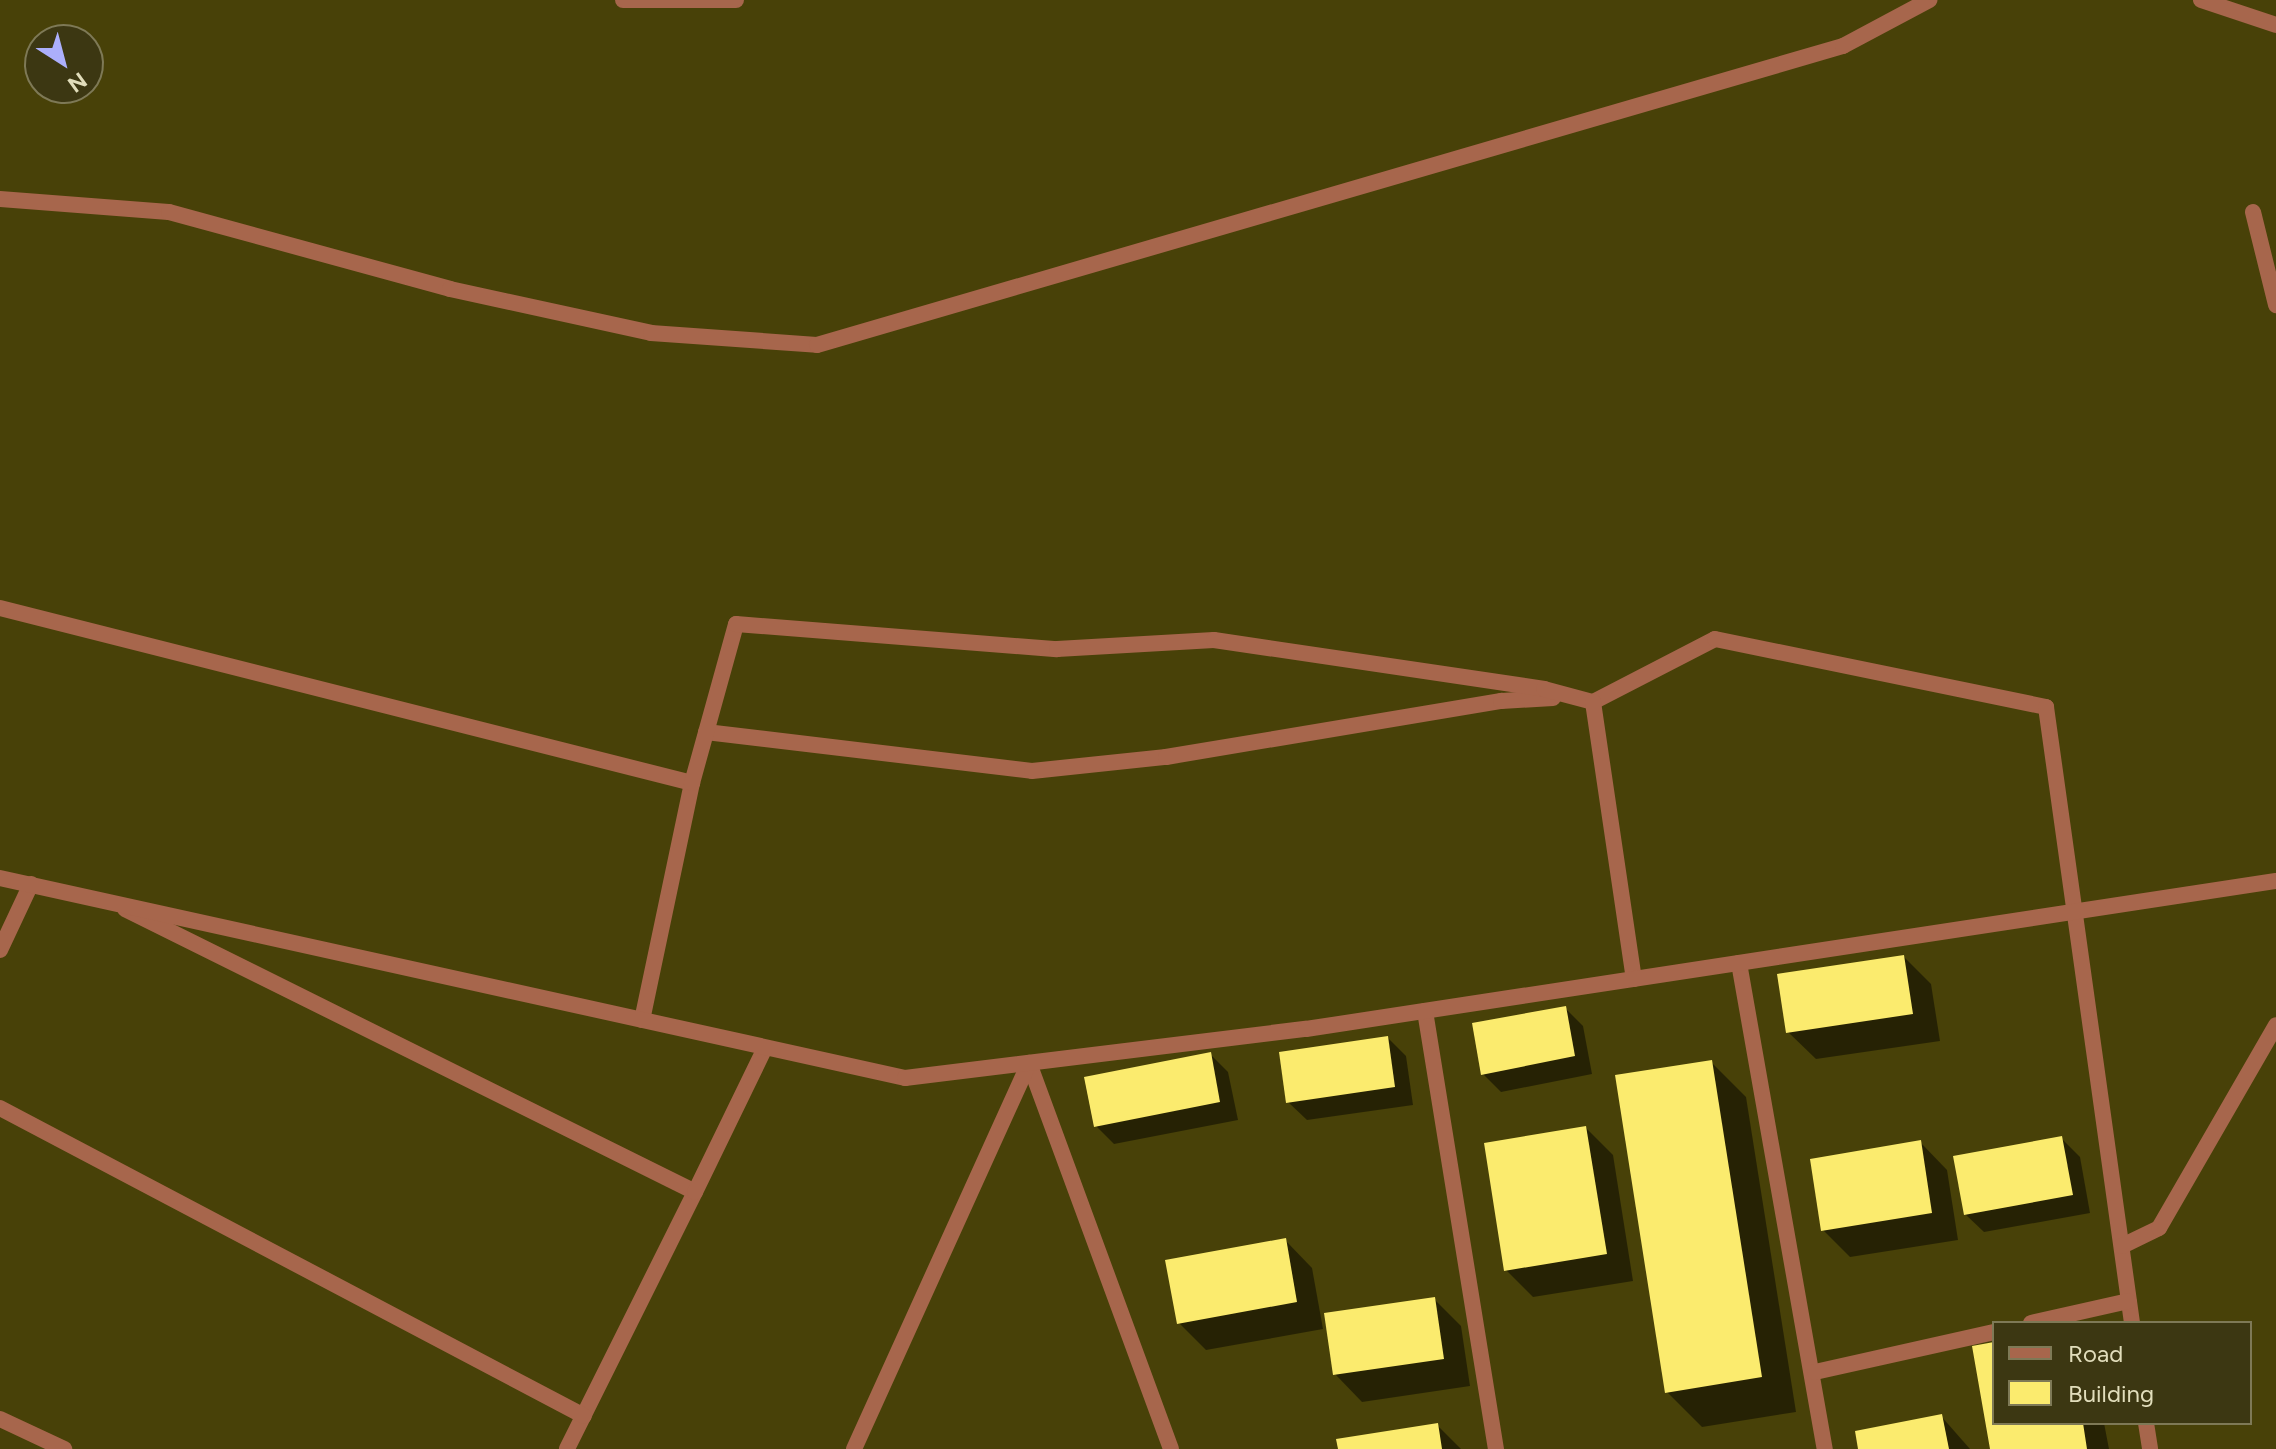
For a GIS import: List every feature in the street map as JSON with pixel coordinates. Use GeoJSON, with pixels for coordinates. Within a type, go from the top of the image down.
{"type":"FeatureCollection","features":[{"type":"Feature","properties":{"kind":"street"},"geometry":{"type":"LineString","coordinates":[[623,0],[736,0]]}},
{"type":"Feature","properties":{"kind":"street"},"geometry":{"type":"LineString","coordinates":[[0,199],[169,212],[450,289],[651,333],[817,345],[1829,51],[1929,0]]}},
{"type":"Feature","properties":{"kind":"street"},"geometry":{"type":"LineString","coordinates":[[2201,0],[2276,25]]}},
{"type":"Feature","properties":{"kind":"street"},"geometry":{"type":"LineString","coordinates":[[2253,212],[2276,305]]}},
{"type":"Feature","properties":{"kind":"street"},"geometry":{"type":"LineString","coordinates":[[0,608],[692,783]]}},
{"type":"Feature","properties":{"kind":"street"},"geometry":{"type":"LineString","coordinates":[[642,1020],[692,783],[736,624],[1057,649],[1214,640],[1593,702],[1715,639],[2046,707],[2132,1321]]}},
{"type":"Feature","properties":{"kind":"street"},"geometry":{"type":"LineString","coordinates":[[706,732],[1032,771],[1166,757],[1501,701],[1576,697]]}},
{"type":"Feature","properties":{"kind":"street"},"geometry":{"type":"LineString","coordinates":[[1593,702],[1634,979]]}},
{"type":"Feature","properties":{"kind":"street"},"geometry":{"type":"LineString","coordinates":[[0,878],[642,1020],[764,1050],[905,1078],[1425,1011],[2276,881]]}},
{"type":"Feature","properties":{"kind":"street"},"geometry":{"type":"LineString","coordinates":[[0,950],[31,884]]}},
{"type":"Feature","properties":{"kind":"street"},"geometry":{"type":"LineString","coordinates":[[113,903],[695,1192]]}},
{"type":"Feature","properties":{"kind":"street"},"geometry":{"type":"LineString","coordinates":[[1739,963],[1815,1372],[1825,1449]]}},
{"type":"Feature","properties":{"kind":"street"},"geometry":{"type":"LineString","coordinates":[[1425,1011],[1496,1449]]}},
{"type":"Feature","properties":{"kind":"street"},"geometry":{"type":"LineString","coordinates":[[2122,1246],[2159,1228],[2276,1025]]}},
{"type":"Feature","properties":{"kind":"street"},"geometry":{"type":"LineString","coordinates":[[567,1449],[764,1050]]}},
{"type":"Feature","properties":{"kind":"street"},"geometry":{"type":"LineString","coordinates":[[854,1449],[1029,1063]]}},
{"type":"Feature","properties":{"kind":"street"},"geometry":{"type":"LineString","coordinates":[[1029,1063],[1171,1449]]}},
{"type":"Feature","properties":{"kind":"street"},"geometry":{"type":"LineString","coordinates":[[0,1108],[584,1416]]}},
{"type":"Feature","properties":{"kind":"street"},"geometry":{"type":"LineString","coordinates":[[2040,1321],[2129,1301]]}},
{"type":"Feature","properties":{"kind":"street"},"geometry":{"type":"LineString","coordinates":[[1815,1372],[1992,1332]]}},
{"type":"Feature","properties":{"kind":"street"},"geometry":{"type":"LineString","coordinates":[[0,1419],[64,1449]]}},
{"type":"Feature","properties":{"kind":"street"},"geometry":{"type":"LineString","coordinates":[[2146,1425],[2150,1449]]}},
{"type":"Feature","properties":{"kind":"building"},"geometry":{"type":"Polygon","coordinates":[[[1904,955],[1913,1014],[1786,1033],[1777,974],[1904,955]]]}},
{"type":"Feature","properties":{"kind":"building"},"geometry":{"type":"Polygon","coordinates":[[[1566,1006],[1575,1056],[1481,1075],[1472,1023],[1566,1006]]]}},
{"type":"Feature","properties":{"kind":"building"},"geometry":{"type":"Polygon","coordinates":[[[1388,1036],[1395,1087],[1286,1103],[1279,1052],[1388,1036]]]}},
{"type":"Feature","properties":{"kind":"building"},"geometry":{"type":"Polygon","coordinates":[[[1211,1052],[1220,1102],[1094,1127],[1084,1077],[1211,1052]]]}},
{"type":"Feature","properties":{"kind":"building"},"geometry":{"type":"Polygon","coordinates":[[[1712,1060],[1762,1377],[1665,1393],[1615,1075],[1712,1060]]]}},
{"type":"Feature","properties":{"kind":"building"},"geometry":{"type":"Polygon","coordinates":[[[1586,1126],[1607,1254],[1504,1271],[1484,1143],[1586,1126]]]}},
{"type":"Feature","properties":{"kind":"building"},"geometry":{"type":"Polygon","coordinates":[[[2062,1136],[2073,1195],[1964,1215],[1953,1156],[2062,1136]]]}},
{"type":"Feature","properties":{"kind":"building"},"geometry":{"type":"Polygon","coordinates":[[[1921,1140],[1932,1213],[1821,1231],[1810,1159],[1921,1140]]]}},
{"type":"Feature","properties":{"kind":"building"},"geometry":{"type":"Polygon","coordinates":[[[1286,1238],[1297,1302],[1177,1324],[1165,1260],[1286,1238]]]}},
{"type":"Feature","properties":{"kind":"building"},"geometry":{"type":"Polygon","coordinates":[[[1435,1297],[1444,1359],[1333,1375],[1324,1313],[1435,1297]]]}},
{"type":"Feature","properties":{"kind":"building"},"geometry":{"type":"Polygon","coordinates":[[[1992,1342],[1992,1425],[2083,1425],[2087,1449],[1990,1449],[1972,1346],[1992,1342]]]}},
{"type":"Feature","properties":{"kind":"building"},"geometry":{"type":"Polygon","coordinates":[[[1942,1414],[1949,1449],[1858,1449],[1855,1431],[1942,1414]]]}},
{"type":"Feature","properties":{"kind":"building"},"geometry":{"type":"Polygon","coordinates":[[[1438,1423],[1442,1449],[1338,1449],[1336,1439],[1438,1423]]]}}]}
